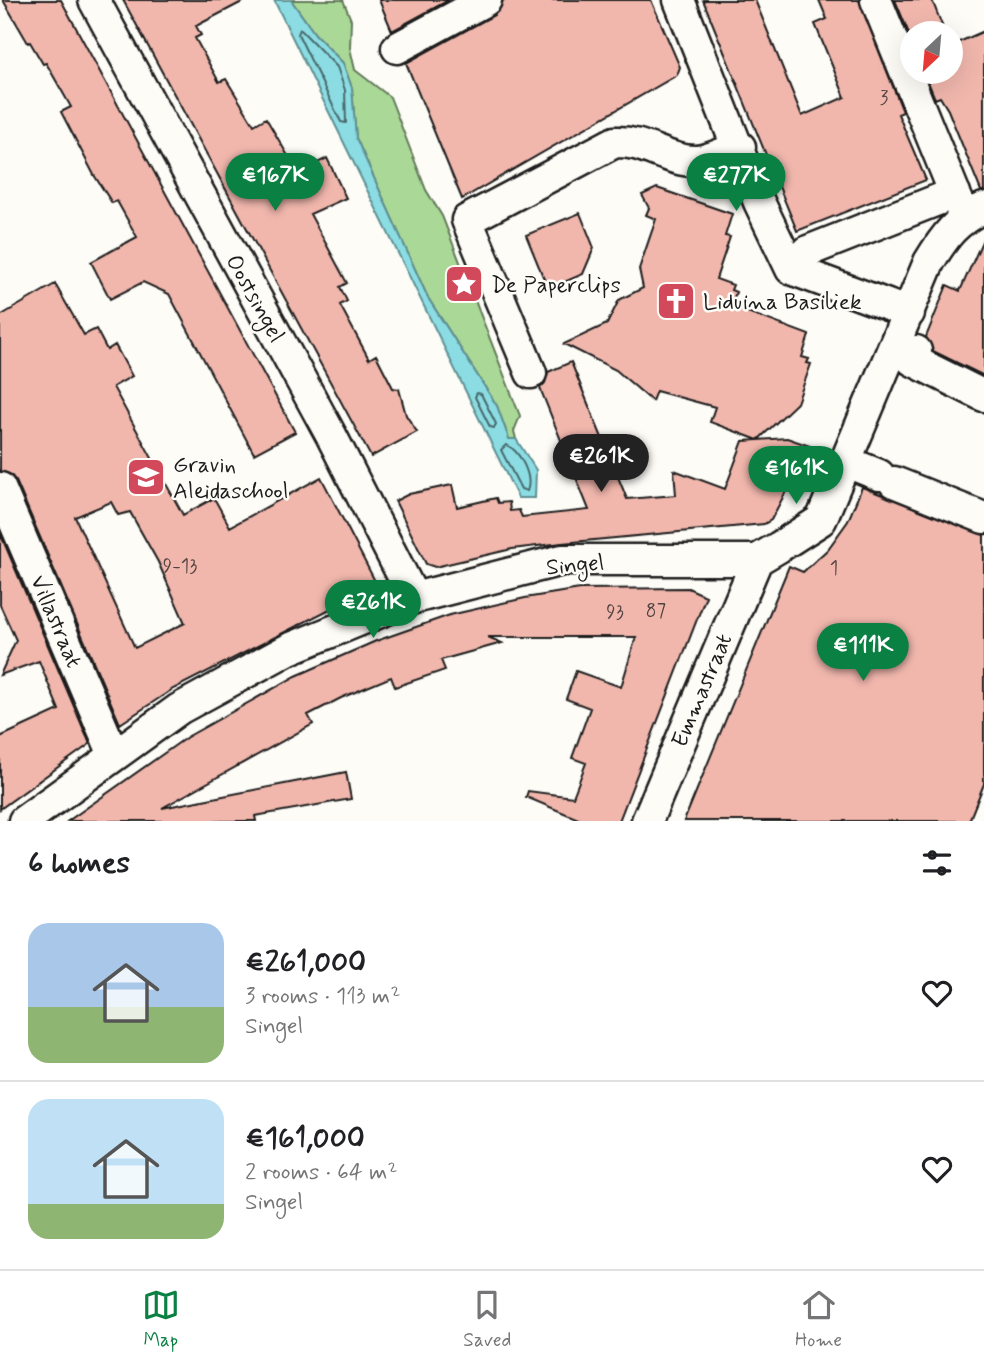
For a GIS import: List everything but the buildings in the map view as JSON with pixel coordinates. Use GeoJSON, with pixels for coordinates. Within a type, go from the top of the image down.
{"type":"FeatureCollection","features":[{"type":"Feature","properties":{"kind":"street","name":"Oostsingel"},"geometry":{"type":"LineString","coordinates":[[94,0],[332,437],[414,598]]}},
{"type":"Feature","properties":{"kind":"street"},"geometry":{"type":"LineString","coordinates":[[397,48],[486,0]]}},
{"type":"Feature","properties":{"kind":"street"},"geometry":{"type":"LineString","coordinates":[[679,0],[764,212],[791,269],[911,335]]}},
{"type":"Feature","properties":{"kind":"street"},"geometry":{"type":"LineString","coordinates":[[876,0],[968,206]]}},
{"type":"Feature","properties":{"kind":"street"},"geometry":{"type":"LineString","coordinates":[[531,373],[467,220],[615,142],[640,144],[685,160],[699,161],[740,147]]}},
{"type":"Feature","properties":{"kind":"street"},"geometry":{"type":"LineString","coordinates":[[791,269],[808,251],[968,206]]}},
{"type":"Feature","properties":{"kind":"street"},"geometry":{"type":"LineString","coordinates":[[757,560],[821,520],[911,335],[929,261],[968,206]]}},
{"type":"Feature","properties":{"kind":"street"},"geometry":{"type":"LineString","coordinates":[[911,335],[912,360],[984,396]]}},
{"type":"Feature","properties":{"kind":"street"},"geometry":{"type":"LineString","coordinates":[[847,462],[984,518]]}},
{"type":"Feature","properties":{"kind":"street","name":"Villastraat"},"geometry":{"type":"LineString","coordinates":[[0,488],[114,755]]}},
{"type":"Feature","properties":{"kind":"street","name":"Singel"},"geometry":{"type":"LineString","coordinates":[[23,821],[179,709],[289,649],[414,598],[562,561],[757,560]]}},
{"type":"Feature","properties":{"kind":"street","name":"Emmastraat"},"geometry":{"type":"LineString","coordinates":[[647,821],[757,560]]}},
{"type":"Feature","properties":{"kind":"green space"},"geometry":{"type":"Polygon","coordinates":[[[291,0],[343,0],[351,20],[350,48],[355,70],[390,97],[426,190],[442,216],[520,416],[514,431],[516,439],[509,439],[497,406],[428,298],[356,138],[352,88],[343,63],[315,34],[291,0]]]}},
{"type":"Feature","properties":{"kind":"water"},"geometry":{"type":"Polygon","coordinates":[[[274,0],[291,0],[315,34],[343,63],[352,88],[356,138],[428,298],[497,406],[509,439],[516,439],[536,470],[535,498],[518,498],[274,0]]]}},
{"type":"Feature","properties":{"kind":"place","name":"De Paperclips"},"geometry":{"type":"Point","coordinates":[464,284]}},
{"type":"Feature","properties":{"kind":"place","name":"Liduina Basiliek"},"geometry":{"type":"Point","coordinates":[676,301]}},
{"type":"Feature","properties":{"kind":"place","name":"Gravin Aleidaschool"},"geometry":{"type":"Point","coordinates":[146,477]}}]}
